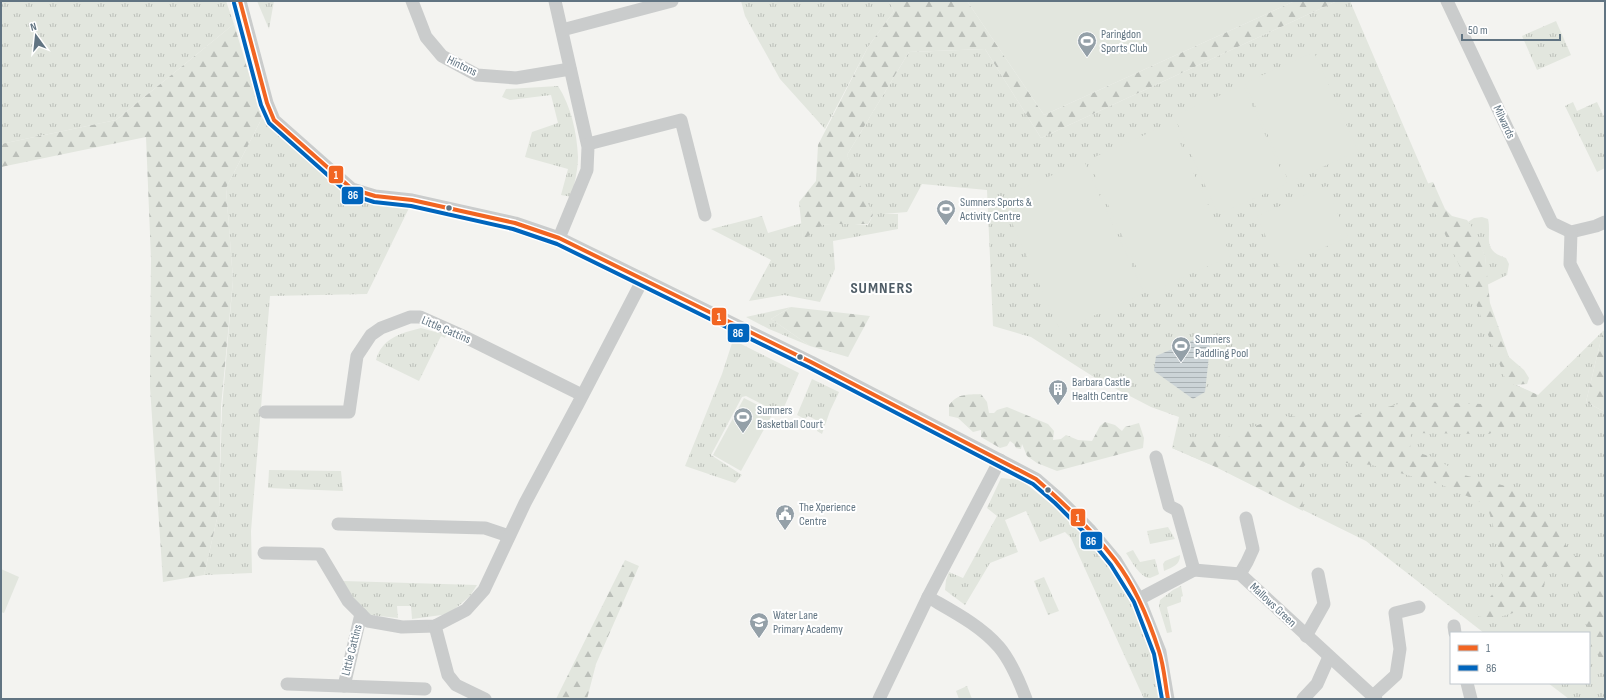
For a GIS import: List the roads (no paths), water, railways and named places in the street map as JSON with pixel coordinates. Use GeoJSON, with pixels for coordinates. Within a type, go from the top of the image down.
{"type":"FeatureCollection","features":[{"type":"Feature","properties":{"kind":"street"},"geometry":{"type":"LineString","coordinates":[[240,1],[266,103],[274,120],[352,189],[375,196],[412,200],[515,223],[559,238],[811,362],[1036,479],[1059,498],[1116,561],[1139,599],[1160,652],[1168,699]]}},
{"type":"Feature","properties":{"kind":"street","name":"Hintons"},"geometry":{"type":"LineString","coordinates":[[412,1],[426,37],[442,56],[477,75],[516,78],[570,69]]}},
{"type":"Feature","properties":{"kind":"street"},"geometry":{"type":"LineString","coordinates":[[555,1],[588,144],[587,170],[559,238]]}},
{"type":"Feature","properties":{"kind":"street"},"geometry":{"type":"LineString","coordinates":[[562,30],[672,1]]}},
{"type":"Feature","properties":{"kind":"street","name":"Milwards"},"geometry":{"type":"LineString","coordinates":[[1448,1],[1552,223],[1571,232]]}},
{"type":"Feature","properties":{"kind":"street"},"geometry":{"type":"LineString","coordinates":[[588,144],[681,120],[705,215]]}},
{"type":"Feature","properties":{"kind":"street"},"geometry":{"type":"LineString","coordinates":[[1598,319],[1570,264],[1571,232],[1596,226],[1605,222]]}},
{"type":"Feature","properties":{"kind":"street","name":"Little Cattins"},"geometry":{"type":"LineString","coordinates":[[264,553],[320,554],[348,601],[368,621],[402,627],[435,626],[466,610],[484,590],[525,503],[643,279]]}},
{"type":"Feature","properties":{"kind":"street","name":"Little Cattins"},"geometry":{"type":"LineString","coordinates":[[266,412],[349,412],[357,356],[371,335],[399,320],[410,317],[420,317],[465,337],[582,395]]}},
{"type":"Feature","properties":{"kind":"street"},"geometry":{"type":"LineString","coordinates":[[1139,599],[1194,570],[1177,510],[1169,506],[1156,457]]}},
{"type":"Feature","properties":{"kind":"street"},"geometry":{"type":"LineString","coordinates":[[879,699],[928,597],[1000,460]]}},
{"type":"Feature","properties":{"kind":"street","name":"Mallows Green"},"geometry":{"type":"LineString","coordinates":[[1240,574],[1253,549],[1246,518]]}},
{"type":"Feature","properties":{"kind":"street"},"geometry":{"type":"LineString","coordinates":[[338,524],[485,528],[510,536]]}},
{"type":"Feature","properties":{"kind":"street","name":"Mallows Green"},"geometry":{"type":"LineString","coordinates":[[1194,570],[1240,574],[1374,698],[1396,675],[1400,649],[1395,613],[1419,607]]}},
{"type":"Feature","properties":{"kind":"street","name":"Mallows Green"},"geometry":{"type":"LineString","coordinates":[[1306,636],[1324,604],[1318,574]]}},
{"type":"Feature","properties":{"kind":"street"},"geometry":{"type":"LineString","coordinates":[[928,597],[973,624],[999,647],[1019,681],[1026,699]]}},
{"type":"Feature","properties":{"kind":"street","name":"Little Cattins"},"geometry":{"type":"LineString","coordinates":[[344,686],[361,614]]}},
{"type":"Feature","properties":{"kind":"street"},"geometry":{"type":"LineString","coordinates":[[435,626],[448,675],[456,685],[486,699]]}},
{"type":"Feature","properties":{"kind":"street"},"geometry":{"type":"LineString","coordinates":[[1303,699],[1317,684],[1329,657]]}},
{"type":"Feature","properties":{"kind":"street","name":"Little Cattins"},"geometry":{"type":"LineString","coordinates":[[287,684],[425,689]]}},
{"type":"Feature","properties":{"kind":"street"},"geometry":{"type":"LineString","coordinates":[[1467,684],[1471,699]]}},
{"type":"Feature","properties":{"kind":"place","name":"Paringdon Sports Club"},"geometry":{"type":"Point","coordinates":[1087,58]}},
{"type":"Feature","properties":{"kind":"place","name":"Sumners Sports & Activity Centre"},"geometry":{"type":"Point","coordinates":[946,226]}},
{"type":"Feature","properties":{"kind":"place","name":"Sumners Paddling Pool"},"geometry":{"type":"Point","coordinates":[1181,363]}},
{"type":"Feature","properties":{"kind":"place","name":"Barbara Castle Health Centre"},"geometry":{"type":"Point","coordinates":[1058,406]}},
{"type":"Feature","properties":{"kind":"place","name":"Sumners Basketball Court"},"geometry":{"type":"Point","coordinates":[743,434]}},
{"type":"Feature","properties":{"kind":"place","name":"The Xperience Centre"},"geometry":{"type":"Point","coordinates":[785,531]}},
{"type":"Feature","properties":{"kind":"place","name":"Water Lane Primary Academy"},"geometry":{"type":"Point","coordinates":[759,639]}},
{"type":"Feature","properties":{"kind":"district","name":"SUMNERS"},"geometry":{"type":"Point","coordinates":[882,288]}}]}
